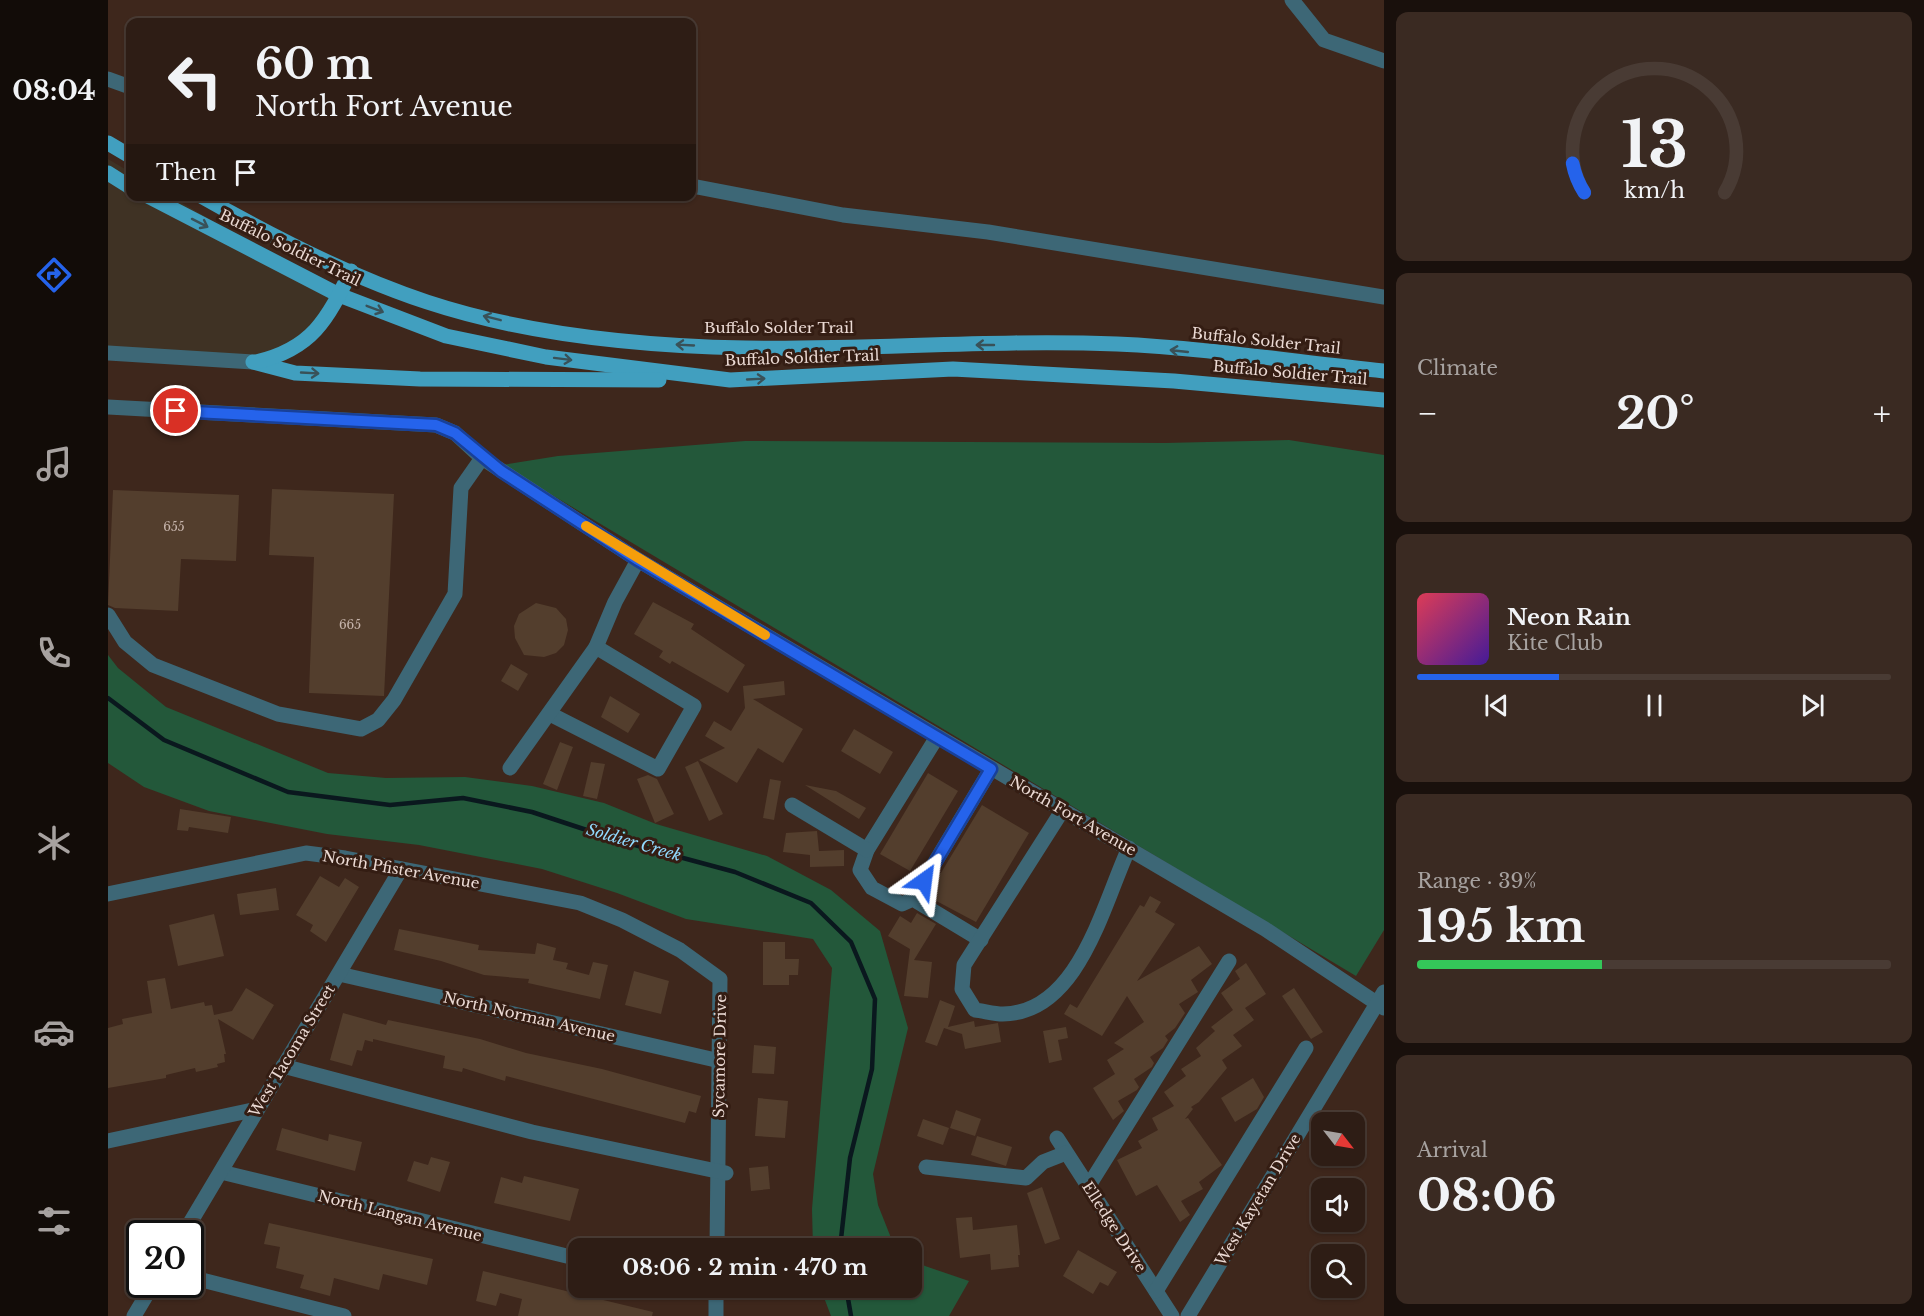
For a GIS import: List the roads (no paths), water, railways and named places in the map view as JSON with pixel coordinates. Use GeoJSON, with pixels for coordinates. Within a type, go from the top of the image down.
{"type":"FeatureCollection","features":[{"type":"Feature","properties":{"kind":"main road"},"geometry":{"type":"LineString","coordinates":[[108,143],[126,154]]}},
{"type":"Feature","properties":{"kind":"main road"},"geometry":{"type":"LineString","coordinates":[[108,173],[126,184]]}},
{"type":"Feature","properties":{"kind":"main road","name":"Buffalo Soldier Trail"},"geometry":{"type":"LineString","coordinates":[[158,201],[339,295],[446,336],[546,357],[730,380],[953,369],[1174,381],[1384,400]]}},
{"type":"Feature","properties":{"kind":"main road","name":"Buffalo Solder Trail"},"geometry":{"type":"LineString","coordinates":[[210,201],[237,217],[351,271],[428,302],[510,322],[591,337],[746,348],[1118,344],[1384,370]]}},
{"type":"Feature","properties":{"kind":"main road"},"geometry":{"type":"LineString","coordinates":[[253,362],[281,356],[298,347],[316,331],[351,271]]}},
{"type":"Feature","properties":{"kind":"main road"},"geometry":{"type":"LineString","coordinates":[[253,362],[295,372],[420,379],[730,380]]}},
{"type":"Feature","properties":{"kind":"street"},"geometry":{"type":"LineString","coordinates":[[1292,0],[1324,40],[1384,61]]}},
{"type":"Feature","properties":{"kind":"street"},"geometry":{"type":"LineString","coordinates":[[108,79],[126,86]]}},
{"type":"Feature","properties":{"kind":"street"},"geometry":{"type":"LineString","coordinates":[[696,187],[843,215],[988,232],[1384,297]]}},
{"type":"Feature","properties":{"kind":"street"},"geometry":{"type":"LineString","coordinates":[[108,353],[253,362]]}},
{"type":"Feature","properties":{"kind":"street","name":"North Fort Avenue"},"geometry":{"type":"LineString","coordinates":[[108,407],[436,425],[455,433],[482,458],[638,560],[1129,848],[1382,1001]]}},
{"type":"Feature","properties":{"kind":"street"},"geometry":{"type":"LineString","coordinates":[[108,615],[125,642],[153,664],[278,714],[361,729],[378,720],[394,700],[455,594],[460,488],[482,458]]}},
{"type":"Feature","properties":{"kind":"street"},"geometry":{"type":"LineString","coordinates":[[510,768],[596,647],[615,602],[638,560]]}},
{"type":"Feature","properties":{"kind":"street"},"geometry":{"type":"LineString","coordinates":[[550,714],[658,769],[694,706],[596,647]]}},
{"type":"Feature","properties":{"kind":"street"},"geometry":{"type":"LineString","coordinates":[[938,737],[867,850],[860,870],[872,888],[902,904],[913,899],[991,769]]}},
{"type":"Feature","properties":{"kind":"street"},"geometry":{"type":"LineString","coordinates":[[792,805],[867,850]]}},
{"type":"Feature","properties":{"kind":"street"},"geometry":{"type":"LineString","coordinates":[[1062,810],[964,965],[962,989],[975,1010],[1003,1014],[1027,1010],[1049,999],[1070,976],[1099,926],[1110,888],[1129,848]]}},
{"type":"Feature","properties":{"kind":"street","name":"North Pfister Avenue"},"geometry":{"type":"LineString","coordinates":[[108,894],[306,853],[345,858],[580,903],[622,920]]}},
{"type":"Feature","properties":{"kind":"street","name":"West Tacoma Street"},"geometry":{"type":"LineString","coordinates":[[192,1220],[400,869]]}},
{"type":"Feature","properties":{"kind":"street"},"geometry":{"type":"LineString","coordinates":[[913,899],[981,940]]}},
{"type":"Feature","properties":{"kind":"street","name":"Sycamore Drive"},"geometry":{"type":"LineString","coordinates":[[622,920],[680,950],[720,979],[722,1172],[718,1238]]}},
{"type":"Feature","properties":{"kind":"street"},"geometry":{"type":"LineString","coordinates":[[1088,1187],[1229,961]]}},
{"type":"Feature","properties":{"kind":"street","name":"North Norman Avenue"},"geometry":{"type":"LineString","coordinates":[[339,974],[720,1061]]}},
{"type":"Feature","properties":{"kind":"street","name":"West Kayetan Drive"},"geometry":{"type":"LineString","coordinates":[[1188,1316],[1382,1001]]}},
{"type":"Feature","properties":{"kind":"street"},"geometry":{"type":"LineString","coordinates":[[1156,1291],[1306,1048]]}},
{"type":"Feature","properties":{"kind":"street"},"geometry":{"type":"LineString","coordinates":[[283,1066],[532,1132],[722,1172]]}},
{"type":"Feature","properties":{"kind":"street"},"geometry":{"type":"LineString","coordinates":[[108,1142],[257,1109]]}},
{"type":"Feature","properties":{"kind":"street","name":"Elledge Drive"},"geometry":{"type":"LineString","coordinates":[[1057,1138],[1172,1316]]}},
{"type":"Feature","properties":{"kind":"street"},"geometry":{"type":"LineString","coordinates":[[926,1167],[1026,1179],[1043,1162],[1066,1153]]}},
{"type":"Feature","properties":{"kind":"street","name":"North Langan Avenue"},"geometry":{"type":"LineString","coordinates":[[221,1172],[568,1256]]}},
{"type":"Feature","properties":{"kind":"street"},"geometry":{"type":"LineString","coordinates":[[204,1281],[344,1316]]}},
{"type":"Feature","properties":{"kind":"street"},"geometry":{"type":"LineString","coordinates":[[134,1316],[145,1298]]}},
{"type":"Feature","properties":{"kind":"street"},"geometry":{"type":"LineString","coordinates":[[716,1298],[716,1316]]}},
{"type":"Feature","properties":{"kind":"waterway","name":"Soldier Creek"},"geometry":{"type":"LineString","coordinates":[[108,698],[164,740],[288,792],[390,805],[463,798],[532,812],[620,841],[735,872],[811,903],[851,942],[875,999],[872,1069],[850,1158],[841,1238]]}},
{"type":"Feature","properties":{"kind":"waterway","name":"Soldier Creek"},"geometry":{"type":"LineString","coordinates":[[848,1298],[851,1316]]}}]}
